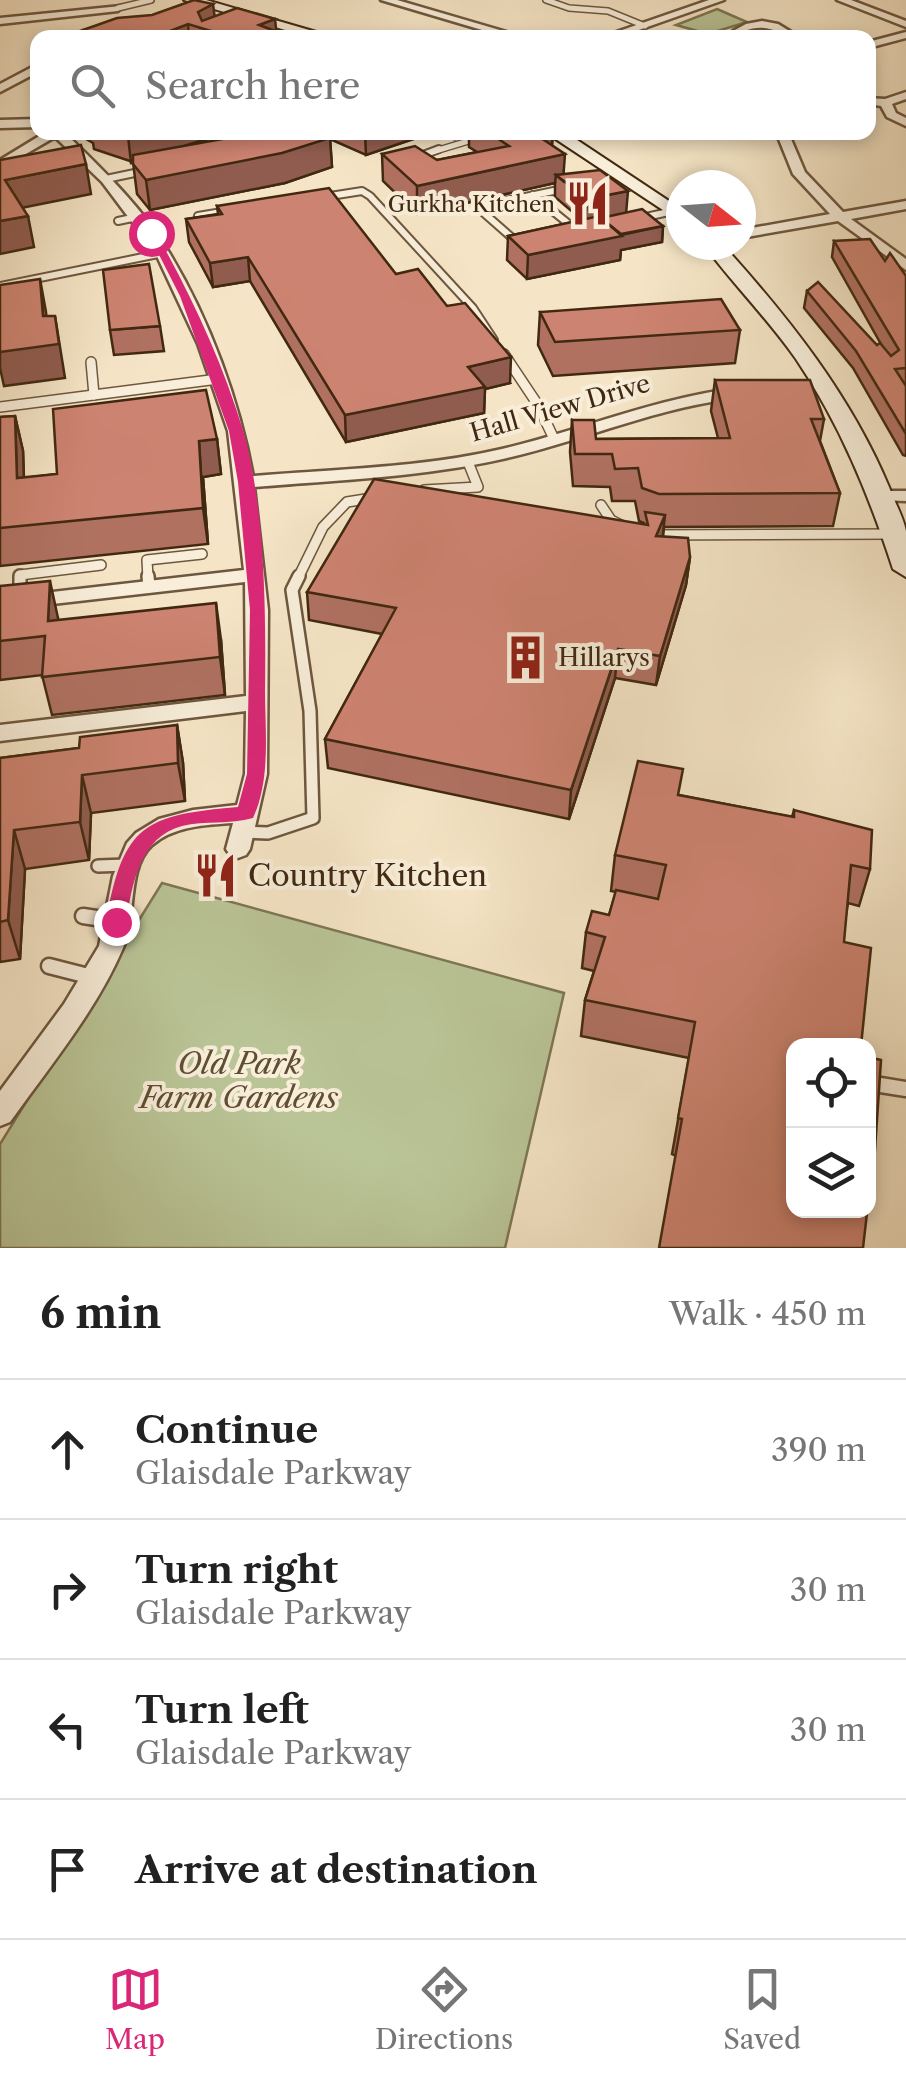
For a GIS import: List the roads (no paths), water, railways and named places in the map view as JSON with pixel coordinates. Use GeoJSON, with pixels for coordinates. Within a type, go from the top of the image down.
{"type":"FeatureCollection","features":[{"type":"Feature","properties":{"kind":"street"},"geometry":{"type":"LineString","coordinates":[[386,0],[493,30]]}},
{"type":"Feature","properties":{"kind":"street"},"geometry":{"type":"LineString","coordinates":[[842,0],[906,24]]}},
{"type":"Feature","properties":{"kind":"street"},"geometry":{"type":"LineString","coordinates":[[631,30],[719,4]]}},
{"type":"Feature","properties":{"kind":"street"},"geometry":{"type":"LineString","coordinates":[[197,5],[225,8],[252,20],[295,30]]}},
{"type":"Feature","properties":{"kind":"street"},"geometry":{"type":"LineString","coordinates":[[0,18],[118,8]]}},
{"type":"Feature","properties":{"kind":"street"},"geometry":{"type":"LineString","coordinates":[[738,12],[752,16],[755,24]]}},
{"type":"Feature","properties":{"kind":"street"},"geometry":{"type":"LineString","coordinates":[[738,30],[755,24],[783,30]]}},
{"type":"Feature","properties":{"kind":"street"},"geometry":{"type":"LineString","coordinates":[[876,43],[906,36]]}},
{"type":"Feature","properties":{"kind":"street"},"geometry":{"type":"LineString","coordinates":[[4,83],[30,71]]}},
{"type":"Feature","properties":{"kind":"street"},"geometry":{"type":"LineString","coordinates":[[876,102],[886,104],[906,95]]}},
{"type":"Feature","properties":{"kind":"street"},"geometry":{"type":"LineString","coordinates":[[886,104],[891,115],[906,122]]}},
{"type":"Feature","properties":{"kind":"street"},"geometry":{"type":"LineString","coordinates":[[0,124],[30,122]]}},
{"type":"Feature","properties":{"kind":"street"},"geometry":{"type":"LineString","coordinates":[[0,165],[20,161],[37,140]]}},
{"type":"Feature","properties":{"kind":"street"},"geometry":{"type":"LineString","coordinates":[[1,1111],[112,944],[122,886],[141,841],[176,820],[242,831],[256,774],[254,575],[246,482],[236,431],[186,296],[163,254],[138,217],[113,198],[106,179],[65,140]]}},
{"type":"Feature","properties":{"kind":"street"},"geometry":{"type":"LineString","coordinates":[[564,140],[666,207]]}},
{"type":"Feature","properties":{"kind":"street"},"geometry":{"type":"LineString","coordinates":[[784,140],[791,162],[803,180],[841,216],[906,266]]}},
{"type":"Feature","properties":{"kind":"street"},"geometry":{"type":"LineString","coordinates":[[756,231],[906,206]]}},
{"type":"Feature","properties":{"kind":"street"},"geometry":{"type":"LineString","coordinates":[[726,260],[781,320],[820,390],[895,496],[896,534],[906,568]]}},
{"type":"Feature","properties":{"kind":"street","name":"Hall View Drive"},"geometry":{"type":"LineString","coordinates":[[246,482],[468,462],[670,402],[762,392]]}},
{"type":"Feature","properties":{"kind":"street"},"geometry":{"type":"LineString","coordinates":[[10,603],[254,575]]}},
{"type":"Feature","properties":{"kind":"street"},"geometry":{"type":"LineString","coordinates":[[0,733],[256,702]]}},
{"type":"Feature","properties":{"kind":"lane"},"geometry":{"type":"LineString","coordinates":[[118,8],[151,0]]}},
{"type":"Feature","properties":{"kind":"lane"},"geometry":{"type":"LineString","coordinates":[[546,0],[569,8],[608,11],[645,26]]}},
{"type":"Feature","properties":{"kind":"lane"},"geometry":{"type":"LineString","coordinates":[[412,160],[462,140]]}},
{"type":"Feature","properties":{"kind":"lane"},"geometry":{"type":"LineString","coordinates":[[106,179],[153,170]]}},
{"type":"Feature","properties":{"kind":"lane"},"geometry":{"type":"LineString","coordinates":[[535,241],[519,244],[477,207],[575,186]]}},
{"type":"Feature","properties":{"kind":"lane"},"geometry":{"type":"LineString","coordinates":[[308,199],[362,191],[370,196],[474,308],[538,405],[554,438]]}},
{"type":"Feature","properties":{"kind":"lane"},"geometry":{"type":"LineString","coordinates":[[534,195],[578,232],[565,234]]}},
{"type":"Feature","properties":{"kind":"lane"},"geometry":{"type":"LineString","coordinates":[[198,216],[234,210]]}},
{"type":"Feature","properties":{"kind":"lane"},"geometry":{"type":"LineString","coordinates":[[635,219],[666,215]]}},
{"type":"Feature","properties":{"kind":"lane"},"geometry":{"type":"LineString","coordinates":[[118,222],[138,217]]}},
{"type":"Feature","properties":{"kind":"lane"},"geometry":{"type":"LineString","coordinates":[[0,286],[163,254]]}},
{"type":"Feature","properties":{"kind":"lane"},"geometry":{"type":"LineString","coordinates":[[91,362],[94,395]]}},
{"type":"Feature","properties":{"kind":"lane"},"geometry":{"type":"LineString","coordinates":[[0,407],[218,380]]}},
{"type":"Feature","properties":{"kind":"lane"},"geometry":{"type":"LineString","coordinates":[[403,492],[478,487],[468,462]]}},
{"type":"Feature","properties":{"kind":"lane"},"geometry":{"type":"LineString","coordinates":[[242,831],[268,833],[313,818],[310,711],[292,590],[323,527],[347,502],[384,495]]}},
{"type":"Feature","properties":{"kind":"lane"},"geometry":{"type":"LineString","coordinates":[[601,505],[611,520],[637,531],[896,534]]}},
{"type":"Feature","properties":{"kind":"lane"},"geometry":{"type":"LineString","coordinates":[[149,587],[147,560],[202,554]]}},
{"type":"Feature","properties":{"kind":"lane"},"geometry":{"type":"LineString","coordinates":[[10,603],[20,574],[101,565]]}},
{"type":"Feature","properties":{"kind":"lane"},"geometry":{"type":"LineString","coordinates":[[98,866],[131,865]]}},
{"type":"Feature","properties":{"kind":"lane"},"geometry":{"type":"LineString","coordinates":[[83,916],[116,922]]}},
{"type":"Feature","properties":{"kind":"lane"},"geometry":{"type":"LineString","coordinates":[[49,966],[92,977]]}},
{"type":"Feature","properties":{"kind":"lane"},"geometry":{"type":"LineString","coordinates":[[876,1084],[906,1088]]}},
{"type":"Feature","properties":{"kind":"place","name":"Gurkha Kitchen"},"geometry":{"type":"Point","coordinates":[588,204]}},
{"type":"Feature","properties":{"kind":"place","name":"Hillarys"},"geometry":{"type":"Point","coordinates":[525,657]}},
{"type":"Feature","properties":{"kind":"place","name":"Country Kitchen"},"geometry":{"type":"Point","coordinates":[215,875]}},
{"type":"Feature","properties":{"kind":"park label","name":"Old Park Farm Gardens"},"geometry":{"type":"Point","coordinates":[239,1080]}}]}
